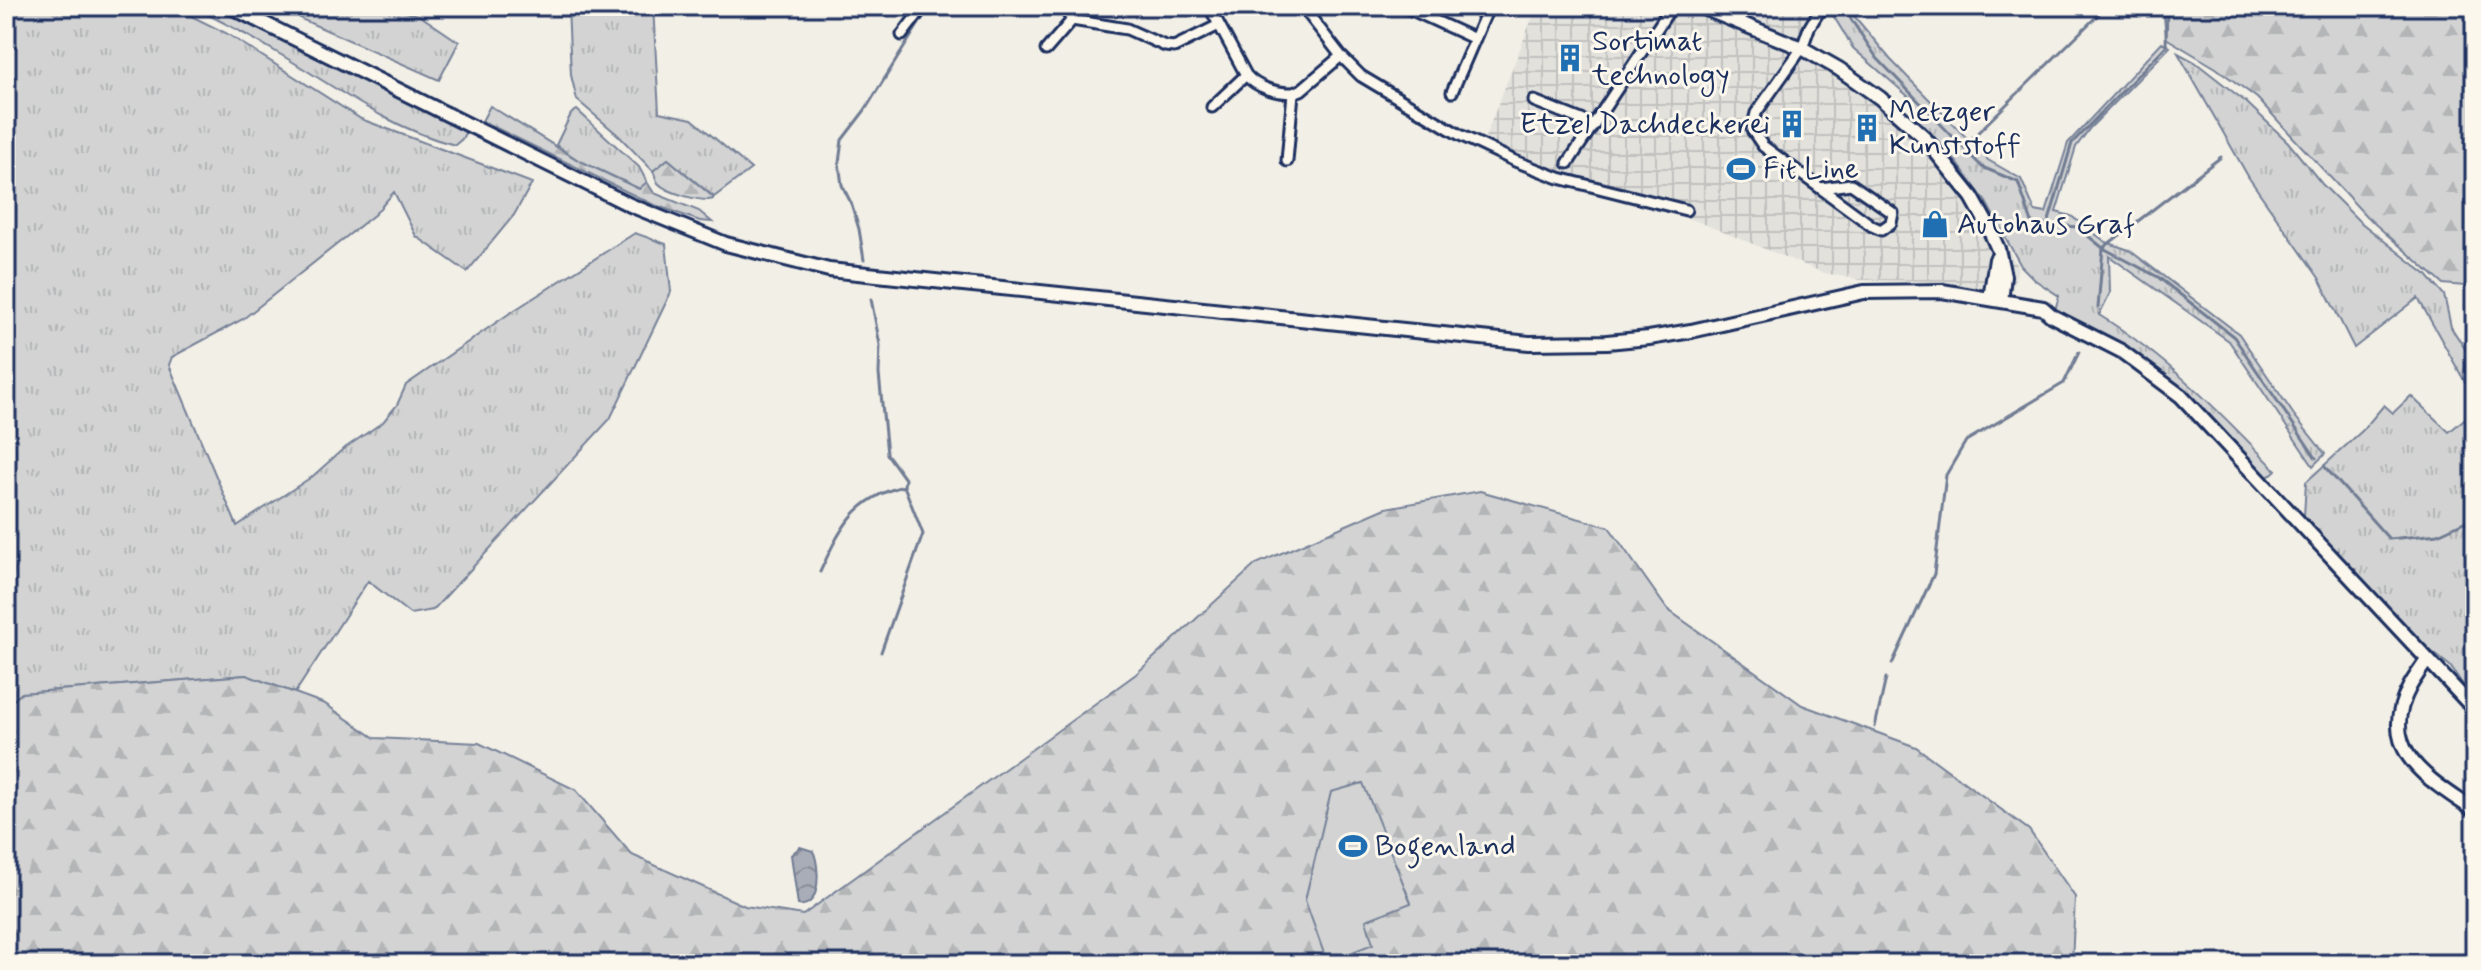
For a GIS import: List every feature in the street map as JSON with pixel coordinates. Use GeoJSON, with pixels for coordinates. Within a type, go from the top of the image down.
{"type":"FeatureCollection","features":[{"type":"Feature","properties":{"kind":"main road"},"geometry":{"type":"LineString","coordinates":[[229,6],[630,205],[726,244],[829,270],[1529,343],[1649,338],[1864,292],[1905,289],[1942,291],[2019,305],[2035,315],[2052,316],[2121,351],[2181,396],[2475,710]]}},
{"type":"Feature","properties":{"kind":"main road"},"geometry":{"type":"LineString","coordinates":[[1698,6],[1802,48],[1839,69],[1880,98],[1923,136],[1972,197],[1998,249],[1995,300]]}},
{"type":"Feature","properties":{"kind":"main road"},"geometry":{"type":"LineString","coordinates":[[2427,660],[2410,685],[2401,709],[2398,727],[2401,744],[2422,772],[2475,811]]}},
{"type":"Feature","properties":{"kind":"street"},"geometry":{"type":"LineString","coordinates":[[902,35],[924,6]]}},
{"type":"Feature","properties":{"kind":"street"},"geometry":{"type":"LineString","coordinates":[[1063,6],[1072,20],[1127,29],[1165,46],[1174,47],[1219,25]]}},
{"type":"Feature","properties":{"kind":"street"},"geometry":{"type":"LineString","coordinates":[[1209,6],[1253,83],[1282,93],[1293,93],[1301,90],[1341,56]]}},
{"type":"Feature","properties":{"kind":"street"},"geometry":{"type":"LineString","coordinates":[[1302,6],[1341,56],[1361,76],[1460,135],[1559,178],[1686,210]]}},
{"type":"Feature","properties":{"kind":"street"},"geometry":{"type":"LineString","coordinates":[[1403,6],[1475,39]]}},
{"type":"Feature","properties":{"kind":"street"},"geometry":{"type":"LineString","coordinates":[[1452,92],[1489,6]]}},
{"type":"Feature","properties":{"kind":"street"},"geometry":{"type":"LineString","coordinates":[[1568,163],[1672,6]]}},
{"type":"Feature","properties":{"kind":"street"},"geometry":{"type":"LineString","coordinates":[[1821,188],[1851,184],[1893,213],[1891,223],[1881,230],[1872,226],[1763,146],[1752,130],[1756,113],[1802,48],[1809,28],[1826,6]]}},
{"type":"Feature","properties":{"kind":"street"},"geometry":{"type":"LineString","coordinates":[[1046,50],[1072,20]]}},
{"type":"Feature","properties":{"kind":"street"},"geometry":{"type":"LineString","coordinates":[[1212,107],[1246,75]]}},
{"type":"Feature","properties":{"kind":"street"},"geometry":{"type":"LineString","coordinates":[[1287,161],[1293,93]]}},
{"type":"Feature","properties":{"kind":"street"},"geometry":{"type":"LineString","coordinates":[[1534,101],[1594,125]]}},
{"type":"Feature","properties":{"kind":"shaded area"},"geometry":{"type":"Polygon","coordinates":[[[1537,6],[1823,6],[1819,23],[1810,39],[1823,55],[1928,136],[1980,198],[2018,268],[2011,294],[1926,281],[1861,280],[1824,273],[1686,217],[1517,169],[1480,150],[1537,6]]]}},
{"type":"Feature","properties":{"kind":"green space"},"geometry":{"type":"Polygon","coordinates":[[[6,6],[171,6],[226,33],[361,119],[532,183],[514,215],[467,272],[416,236],[394,192],[375,214],[243,319],[172,357],[169,365],[237,526],[313,476],[342,450],[383,422],[397,405],[406,385],[510,313],[635,233],[666,244],[671,292],[610,419],[433,610],[410,614],[368,581],[295,693],[246,675],[22,693],[6,706],[6,6]]]}},
{"type":"Feature","properties":{"kind":"green space"},"geometry":{"type":"Polygon","coordinates":[[[190,6],[221,6],[467,129],[455,145],[409,129],[366,107],[249,36],[190,6]]]}},
{"type":"Feature","properties":{"kind":"green space"},"geometry":{"type":"Polygon","coordinates":[[[289,6],[379,6],[419,15],[459,42],[439,80],[301,19],[289,6]]]}},
{"type":"Feature","properties":{"kind":"green space"},"geometry":{"type":"Polygon","coordinates":[[[568,6],[653,6],[659,112],[692,119],[751,169],[714,197],[668,159],[653,171],[618,135],[577,100],[571,75],[568,6]]]}},
{"type":"Feature","properties":{"kind":"green space"},"geometry":{"type":"Polygon","coordinates":[[[1838,6],[1846,6],[1890,59],[1988,160],[2021,179],[2035,211],[2046,213],[2068,143],[2162,42],[2170,47],[2090,128],[2076,147],[2056,212],[2071,216],[2106,242],[2129,250],[2239,334],[2294,415],[2325,454],[2313,466],[2229,341],[2109,256],[2110,293],[2099,315],[2170,367],[2276,470],[2268,477],[2196,404],[2144,361],[2117,342],[2055,310],[2059,296],[2021,266],[1986,202],[1958,164],[1917,118],[1909,97],[1853,48],[1831,12],[1838,6]]]}},
{"type":"Feature","properties":{"kind":"green space"},"geometry":{"type":"Polygon","coordinates":[[[2163,6],[2475,6],[2475,287],[2443,284],[2366,216],[2257,98],[2216,68],[2166,38],[2163,6]]]}},
{"type":"Feature","properties":{"kind":"green space"},"geometry":{"type":"Polygon","coordinates":[[[2178,53],[2195,62],[2246,102],[2288,142],[2322,184],[2359,221],[2426,274],[2444,295],[2451,327],[2475,364],[2475,400],[2418,298],[2354,348],[2319,278],[2249,178],[2178,53]]]}},
{"type":"Feature","properties":{"kind":"green space"},"geometry":{"type":"Polygon","coordinates":[[[490,106],[578,160],[639,189],[647,182],[654,193],[699,211],[712,222],[700,221],[652,204],[482,121],[490,106]]]}},
{"type":"Feature","properties":{"kind":"green space"},"geometry":{"type":"Polygon","coordinates":[[[577,110],[639,167],[647,182],[640,189],[578,160],[556,145],[571,114],[577,110]]]}},
{"type":"Feature","properties":{"kind":"green space"},"geometry":{"type":"Polygon","coordinates":[[[668,159],[713,199],[684,196],[658,183],[653,171],[668,159]]]}},
{"type":"Feature","properties":{"kind":"green space"},"geometry":{"type":"Polygon","coordinates":[[[2411,396],[2449,432],[2475,410],[2475,702],[2450,666],[2417,640],[2304,516],[2306,482],[2363,430],[2384,405],[2393,413],[2411,396]]]}},
{"type":"Feature","properties":{"kind":"green space"},"geometry":{"type":"Polygon","coordinates":[[[1480,491],[1609,527],[1667,609],[1802,705],[1916,747],[2029,830],[2075,897],[2072,964],[6,964],[6,706],[22,693],[246,675],[325,704],[375,738],[479,743],[576,790],[632,855],[745,906],[803,915],[1136,674],[1256,564],[1386,508],[1480,491]]]}},
{"type":"Feature","properties":{"kind":"green space","name":"Bogenland"},"geometry":{"type":"Polygon","coordinates":[[[1363,783],[1411,903],[1366,920],[1373,944],[1327,962],[1305,900],[1331,792],[1363,783]]]}},
{"type":"Feature","properties":{"kind":"water"},"geometry":{"type":"Polygon","coordinates":[[[800,847],[813,851],[818,875],[811,900],[798,905],[791,855],[800,847]]]}},
{"type":"Feature","properties":{"kind":"waterway"},"geometry":{"type":"LineString","coordinates":[[864,260],[859,229],[842,185],[839,163],[842,140],[865,110],[930,6]]}},
{"type":"Feature","properties":{"kind":"waterway"},"geometry":{"type":"LineString","coordinates":[[1842,6],[1877,58],[1982,167],[2018,182],[2032,223],[2077,227],[2103,248],[2158,277],[2234,337],[2316,458]]}},
{"type":"Feature","properties":{"kind":"waterway"},"geometry":{"type":"LineString","coordinates":[[2048,224],[2072,143],[2166,46],[2167,6]]}},
{"type":"Feature","properties":{"kind":"waterway"},"geometry":{"type":"LineString","coordinates":[[1963,147],[2099,14]]}},
{"type":"Feature","properties":{"kind":"waterway"},"geometry":{"type":"LineString","coordinates":[[2098,308],[2103,248],[2221,157]]}},
{"type":"Feature","properties":{"kind":"waterway"},"geometry":{"type":"LineString","coordinates":[[871,299],[880,345],[879,374],[887,454],[905,479],[904,486],[923,534],[881,652]]}},
{"type":"Feature","properties":{"kind":"waterway"},"geometry":{"type":"LineString","coordinates":[[1892,664],[1934,574],[1946,475],[1966,441],[2064,383],[2079,352]]}},
{"type":"Feature","properties":{"kind":"waterway"},"geometry":{"type":"LineString","coordinates":[[2324,466],[2389,539],[2438,534],[2466,521],[2475,528]]}},
{"type":"Feature","properties":{"kind":"waterway"},"geometry":{"type":"LineString","coordinates":[[820,572],[851,517],[873,498],[904,486]]}},
{"type":"Feature","properties":{"kind":"waterway"},"geometry":{"type":"LineString","coordinates":[[1875,727],[1886,678]]}},
{"type":"Feature","properties":{"kind":"place","name":"Sortimat technology"},"geometry":{"type":"Point","coordinates":[1570,58]}},
{"type":"Feature","properties":{"kind":"place","name":"Etzel Dachdeckerei"},"geometry":{"type":"Point","coordinates":[1792,124]}},
{"type":"Feature","properties":{"kind":"place","name":"Metzger Kunststoff"},"geometry":{"type":"Point","coordinates":[1867,128]}},
{"type":"Feature","properties":{"kind":"place","name":"Fit Line"},"geometry":{"type":"Point","coordinates":[1741,169]}},
{"type":"Feature","properties":{"kind":"place","name":"Autohaus Graf"},"geometry":{"type":"Point","coordinates":[1935,224]}},
{"type":"Feature","properties":{"kind":"place","name":"Bogenland"},"geometry":{"type":"Point","coordinates":[1353,846]}}]}
